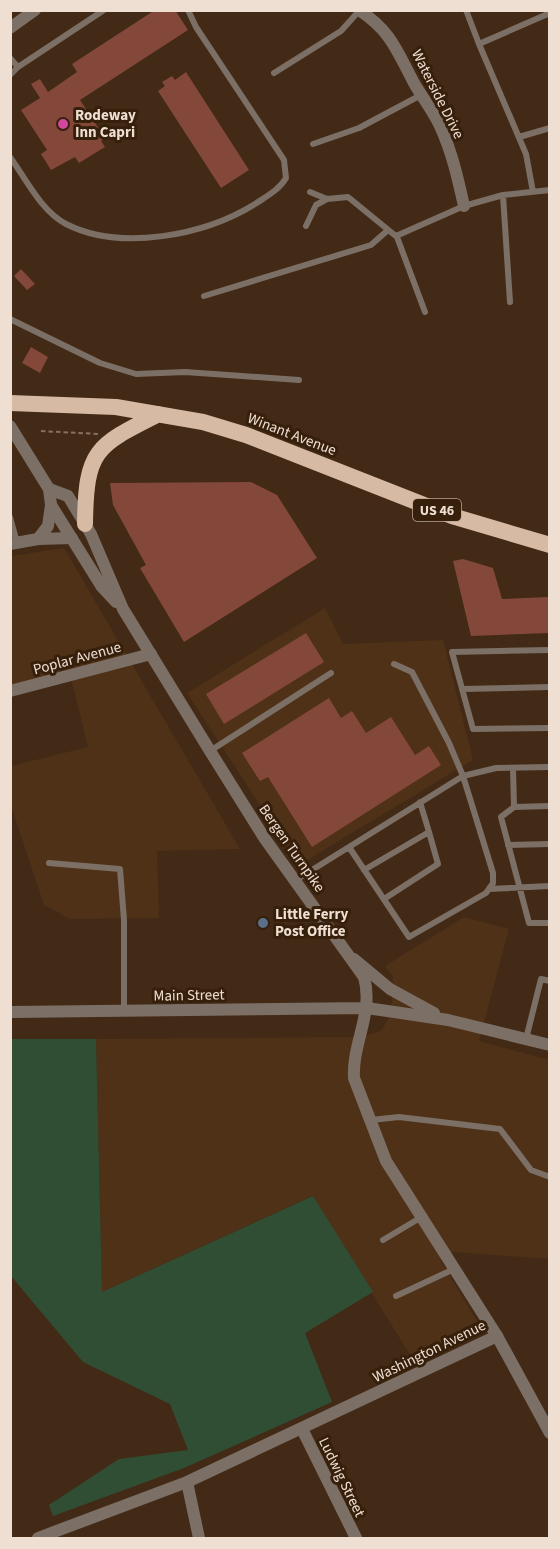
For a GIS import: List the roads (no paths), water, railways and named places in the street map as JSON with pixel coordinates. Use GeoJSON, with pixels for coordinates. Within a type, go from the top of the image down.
{"type":"FeatureCollection","features":[{"type":"Feature","properties":{"kind":"highway","name":"Winant Avenue"},"geometry":{"type":"LineString","coordinates":[[10,403],[104,406],[159,414],[228,429],[468,522],[549,545]]}},
{"type":"Feature","properties":{"kind":"highway"},"geometry":{"type":"LineString","coordinates":[[85,524],[86,480],[95,456],[113,438],[159,414]]}},
{"type":"Feature","properties":{"kind":"street"},"geometry":{"type":"LineString","coordinates":[[10,28],[35,10]]}},
{"type":"Feature","properties":{"kind":"street","name":"Waterside Drive"},"geometry":{"type":"LineString","coordinates":[[359,10],[379,24],[399,49],[440,125],[450,151],[464,206]]}},
{"type":"Feature","properties":{"kind":"street","name":"Bergen Turnpike"},"geometry":{"type":"LineString","coordinates":[[10,426],[49,489],[51,505],[102,587],[123,609]]}},
{"type":"Feature","properties":{"kind":"street","name":"Bergen Turnpike"},"geometry":{"type":"LineString","coordinates":[[49,489],[68,495],[85,524],[123,609],[210,751],[265,839],[364,977],[368,993],[367,1008]]}},
{"type":"Feature","properties":{"kind":"street"},"geometry":{"type":"LineString","coordinates":[[38,539],[48,526],[51,505]]}},
{"type":"Feature","properties":{"kind":"street"},"geometry":{"type":"LineString","coordinates":[[14,544],[38,539],[72,538]]}},
{"type":"Feature","properties":{"kind":"street","name":"Poplar Avenue"},"geometry":{"type":"LineString","coordinates":[[10,691],[151,654]]}},
{"type":"Feature","properties":{"kind":"street"},"geometry":{"type":"LineString","coordinates":[[349,954],[390,989],[448,1020]]}},
{"type":"Feature","properties":{"kind":"street"},"geometry":{"type":"LineString","coordinates":[[367,1008],[448,1020],[549,1045]]}},
{"type":"Feature","properties":{"kind":"street","name":"Main Street"},"geometry":{"type":"LineString","coordinates":[[10,1012],[367,1008]]}},
{"type":"Feature","properties":{"kind":"street","name":"Washington Avenue"},"geometry":{"type":"LineString","coordinates":[[38,1539],[187,1482],[498,1336],[420,1218],[386,1161],[354,1078],[353,1066],[367,1008]]}},
{"type":"Feature","properties":{"kind":"street"},"geometry":{"type":"LineString","coordinates":[[498,1336],[549,1433]]}},
{"type":"Feature","properties":{"kind":"street","name":"Ludwig Street"},"geometry":{"type":"LineString","coordinates":[[302,1429],[356,1539]]}},
{"type":"Feature","properties":{"kind":"street"},"geometry":{"type":"LineString","coordinates":[[187,1482],[199,1539]]}},
{"type":"Feature","properties":{"kind":"lane"},"geometry":{"type":"LineString","coordinates":[[10,75],[18,67],[104,10]]}},
{"type":"Feature","properties":{"kind":"lane"},"geometry":{"type":"LineString","coordinates":[[10,157],[42,204],[64,223],[94,234],[153,237],[184,232],[231,219],[277,190],[286,178],[284,160],[196,27],[188,10]]}},
{"type":"Feature","properties":{"kind":"lane"},"geometry":{"type":"LineString","coordinates":[[274,73],[341,31],[359,10]]}},
{"type":"Feature","properties":{"kind":"lane"},"geometry":{"type":"LineString","coordinates":[[466,10],[526,154],[533,192]]}},
{"type":"Feature","properties":{"kind":"lane"},"geometry":{"type":"LineString","coordinates":[[479,44],[549,13]]}},
{"type":"Feature","properties":{"kind":"lane"},"geometry":{"type":"LineString","coordinates":[[10,58],[18,67]]}},
{"type":"Feature","properties":{"kind":"lane"},"geometry":{"type":"LineString","coordinates":[[313,144],[360,128],[422,95]]}},
{"type":"Feature","properties":{"kind":"lane"},"geometry":{"type":"LineString","coordinates":[[519,137],[549,128]]}},
{"type":"Feature","properties":{"kind":"lane"},"geometry":{"type":"LineString","coordinates":[[396,236],[464,206],[503,195],[549,190]]}},
{"type":"Feature","properties":{"kind":"lane"},"geometry":{"type":"LineString","coordinates":[[310,192],[327,199]]}},
{"type":"Feature","properties":{"kind":"lane"},"geometry":{"type":"LineString","coordinates":[[503,195],[510,302]]}},
{"type":"Feature","properties":{"kind":"lane"},"geometry":{"type":"LineString","coordinates":[[306,226],[316,205],[327,199],[348,197],[396,236],[425,312]]}},
{"type":"Feature","properties":{"kind":"lane"},"geometry":{"type":"LineString","coordinates":[[204,296],[371,245],[388,230]]}},
{"type":"Feature","properties":{"kind":"lane"},"geometry":{"type":"LineString","coordinates":[[10,319],[99,363],[136,374],[185,372],[299,380]]}},
{"type":"Feature","properties":{"kind":"lane"},"geometry":{"type":"LineString","coordinates":[[10,517],[14,544]]}},
{"type":"Feature","properties":{"kind":"lane"},"geometry":{"type":"LineString","coordinates":[[549,650],[452,652],[473,729],[549,728]]}},
{"type":"Feature","properties":{"kind":"lane"},"geometry":{"type":"LineString","coordinates":[[349,847],[409,937],[489,889],[493,883],[493,873],[463,776],[449,742],[412,672],[394,664]]}},
{"type":"Feature","properties":{"kind":"lane"},"geometry":{"type":"LineString","coordinates":[[210,751],[331,673]]}},
{"type":"Feature","properties":{"kind":"lane"},"geometry":{"type":"LineString","coordinates":[[462,689],[549,687]]}},
{"type":"Feature","properties":{"kind":"lane"},"geometry":{"type":"LineString","coordinates":[[296,880],[463,776],[513,768],[549,766]]}},
{"type":"Feature","properties":{"kind":"lane"},"geometry":{"type":"LineString","coordinates":[[513,768],[514,807]]}},
{"type":"Feature","properties":{"kind":"lane"},"geometry":{"type":"LineString","coordinates":[[384,899],[438,864],[420,802]]}},
{"type":"Feature","properties":{"kind":"lane"},"geometry":{"type":"LineString","coordinates":[[549,806],[514,807],[501,817],[529,923],[549,923]]}},
{"type":"Feature","properties":{"kind":"lane"},"geometry":{"type":"LineString","coordinates":[[364,870],[429,832]]}},
{"type":"Feature","properties":{"kind":"lane"},"geometry":{"type":"LineString","coordinates":[[508,845],[549,844]]}},
{"type":"Feature","properties":{"kind":"lane"},"geometry":{"type":"LineString","coordinates":[[50,863],[120,869],[124,943],[124,1011]]}},
{"type":"Feature","properties":{"kind":"lane"},"geometry":{"type":"LineString","coordinates":[[489,889],[549,886]]}},
{"type":"Feature","properties":{"kind":"lane"},"geometry":{"type":"LineString","coordinates":[[526,1039],[541,979],[549,981]]}},
{"type":"Feature","properties":{"kind":"lane"},"geometry":{"type":"LineString","coordinates":[[370,1120],[385,1116],[399,1117],[500,1130],[531,1170],[549,1177]]}},
{"type":"Feature","properties":{"kind":"lane"},"geometry":{"type":"LineString","coordinates":[[383,1240],[420,1218]]}},
{"type":"Feature","properties":{"kind":"lane"},"geometry":{"type":"LineString","coordinates":[[396,1296],[454,1269]]}},
{"type":"Feature","properties":{"kind":"place","name":"Rodeway Inn Capri"},"geometry":{"type":"Point","coordinates":[63,124]}},
{"type":"Feature","properties":{"kind":"place","name":"Little Ferry Post Office"},"geometry":{"type":"Point","coordinates":[263,923]}}]}
